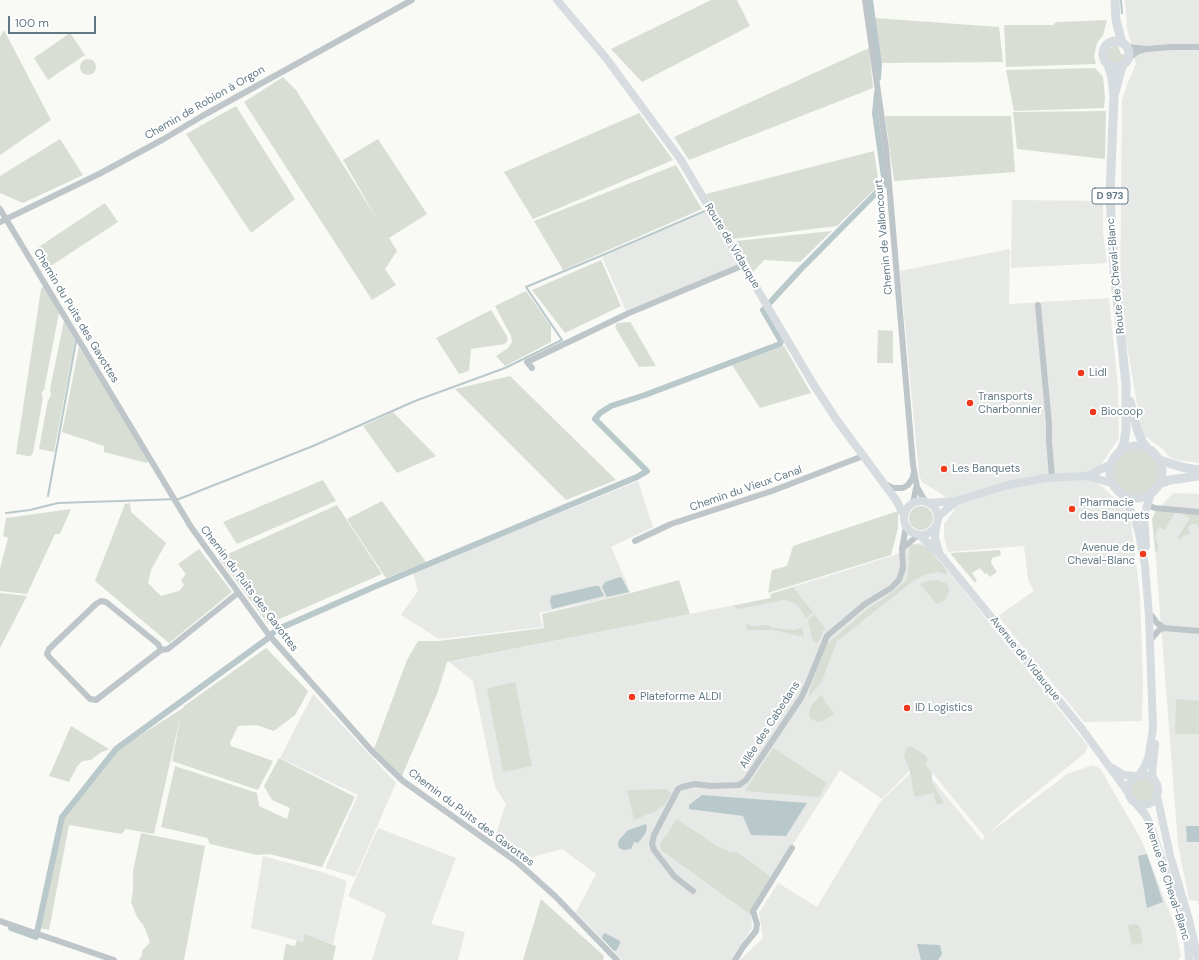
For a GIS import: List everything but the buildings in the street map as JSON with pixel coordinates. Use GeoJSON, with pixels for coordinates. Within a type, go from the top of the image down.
{"type":"FeatureCollection","features":[{"type":"Feature","properties":{"kind":"main road"},"geometry":{"type":"LineString","coordinates":[[1115,0],[1116,20],[1124,45],[1129,53],[1128,59],[1122,66],[1115,68],[1108,65],[1103,60],[1102,53],[1104,47],[1109,42],[1116,20]]}},
{"type":"Feature","properties":{"kind":"main road"},"geometry":{"type":"LineString","coordinates":[[1109,42],[1116,41],[1124,45]]}},
{"type":"Feature","properties":{"kind":"main road","name":"Route de Cheval-Blanc"},"geometry":{"type":"LineString","coordinates":[[1108,65],[1111,74],[1114,96],[1110,195],[1112,246],[1126,384]]}},
{"type":"Feature","properties":{"kind":"main road","name":"Route de Cheval-Blanc"},"geometry":{"type":"LineString","coordinates":[[1114,96],[1122,66]]}},
{"type":"Feature","properties":{"kind":"main road","name":"D 973"},"geometry":{"type":"LineString","coordinates":[[1126,384],[1137,429],[1147,448]]}},
{"type":"Feature","properties":{"kind":"main road","name":"D 973"},"geometry":{"type":"LineString","coordinates":[[1121,450],[1124,443],[1126,430],[1126,384]]}},
{"type":"Feature","properties":{"kind":"main road"},"geometry":{"type":"LineString","coordinates":[[1134,445],[1147,448],[1160,460],[1163,470],[1160,484],[1151,494],[1139,498],[1133,498],[1122,494],[1112,483],[1110,470],[1111,464],[1121,450],[1134,445]]}},
{"type":"Feature","properties":{"kind":"main road"},"geometry":{"type":"LineString","coordinates":[[1160,460],[1181,467],[1199,470]]}},
{"type":"Feature","properties":{"kind":"main road"},"geometry":{"type":"LineString","coordinates":[[1160,484],[1170,480],[1199,476]]}},
{"type":"Feature","properties":{"kind":"street","name":"Chemin de Robion à Orgon"},"geometry":{"type":"LineString","coordinates":[[0,222],[99,174],[158,143],[214,109],[412,0]]}},
{"type":"Feature","properties":{"kind":"street","name":"Route de Vidauque"},"geometry":{"type":"LineString","coordinates":[[557,0],[606,58],[681,160],[812,382],[836,419],[896,500],[904,515]]}},
{"type":"Feature","properties":{"kind":"street","name":"Chemin de Valloncourt"},"geometry":{"type":"LineString","coordinates":[[865,0],[886,148],[914,473],[917,487],[927,502]]}},
{"type":"Feature","properties":{"kind":"street"},"geometry":{"type":"LineString","coordinates":[[1124,45],[1147,49]]}},
{"type":"Feature","properties":{"kind":"street"},"geometry":{"type":"LineString","coordinates":[[1128,59],[1137,52],[1147,49],[1199,47]]}},
{"type":"Feature","properties":{"kind":"street","name":"Chemin du Puits des Gavottes"},"geometry":{"type":"LineString","coordinates":[[0,209],[191,528],[279,648],[372,750],[403,781],[517,862],[555,896],[617,960]]}},
{"type":"Feature","properties":{"kind":"street"},"geometry":{"type":"LineString","coordinates":[[532,368],[527,362],[629,313],[744,265]]}},
{"type":"Feature","properties":{"kind":"street"},"geometry":{"type":"LineString","coordinates":[[1038,305],[1049,424],[1052,478]]}},
{"type":"Feature","properties":{"kind":"street","name":"Chemin du Vieux Canal"},"geometry":{"type":"LineString","coordinates":[[635,541],[670,524],[772,491],[863,456]]}},
{"type":"Feature","properties":{"kind":"street"},"geometry":{"type":"LineString","coordinates":[[1087,476],[1111,464]]}},
{"type":"Feature","properties":{"kind":"street"},"geometry":{"type":"LineString","coordinates":[[883,483],[893,488],[903,488],[912,479],[914,473]]}},
{"type":"Feature","properties":{"kind":"street"},"geometry":{"type":"LineString","coordinates":[[927,502],[936,509],[938,517],[936,527],[932,532],[926,535],[918,535],[911,532],[906,526],[904,515],[908,507],[919,501],[956,501],[1008,485],[1052,478],[1087,476],[1112,483]]}},
{"type":"Feature","properties":{"kind":"street","name":"Chemin de Valloncourt"},"geometry":{"type":"LineString","coordinates":[[912,504],[917,487]]}},
{"type":"Feature","properties":{"kind":"street"},"geometry":{"type":"LineString","coordinates":[[1122,494],[1135,519],[1139,534],[1145,566],[1149,616],[1152,741],[1147,760],[1137,776],[1129,782],[1127,791],[1130,799],[1137,805],[1143,806],[1154,801],[1157,796],[1158,787],[1152,774],[1156,729],[1152,616],[1144,515],[1151,494]]}},
{"type":"Feature","properties":{"kind":"street"},"geometry":{"type":"LineString","coordinates":[[896,500],[912,504]]}},
{"type":"Feature","properties":{"kind":"street"},"geometry":{"type":"LineString","coordinates":[[938,517],[956,501]]}},
{"type":"Feature","properties":{"kind":"street"},"geometry":{"type":"LineString","coordinates":[[1147,505],[1155,508],[1199,512]]}},
{"type":"Feature","properties":{"kind":"street"},"geometry":{"type":"LineString","coordinates":[[902,549],[906,526]]}},
{"type":"Feature","properties":{"kind":"street","name":"Avenue de Vidauque"},"geometry":{"type":"LineString","coordinates":[[936,527],[935,538],[939,553]]}},
{"type":"Feature","properties":{"kind":"street"},"geometry":{"type":"LineString","coordinates":[[902,549],[918,535]]}},
{"type":"Feature","properties":{"kind":"street","name":"Avenue de Vidauque"},"geometry":{"type":"LineString","coordinates":[[918,535],[939,553],[1082,729],[1127,791]]}},
{"type":"Feature","properties":{"kind":"street","name":"Allée des Cabedans"},"geometry":{"type":"LineString","coordinates":[[693,891],[674,876],[654,850],[652,844],[654,835],[678,789],[695,784],[711,786],[739,785],[746,780],[801,698],[823,642],[827,636],[865,604],[892,588],[899,580],[903,568],[902,549]]}},
{"type":"Feature","properties":{"kind":"street"},"geometry":{"type":"LineString","coordinates":[[161,650],[158,644],[106,602],[101,602],[96,604],[49,649],[47,654],[90,699],[96,700],[161,650],[168,649],[238,593]]}},
{"type":"Feature","properties":{"kind":"street"},"geometry":{"type":"LineString","coordinates":[[1152,616],[1156,623],[1164,628],[1199,631]]}},
{"type":"Feature","properties":{"kind":"street"},"geometry":{"type":"LineString","coordinates":[[1153,637],[1159,630],[1164,628]]}},
{"type":"Feature","properties":{"kind":"street","name":"Avenue de Vidauque"},"geometry":{"type":"LineString","coordinates":[[1108,766],[1124,775],[1137,776]]}},
{"type":"Feature","properties":{"kind":"street"},"geometry":{"type":"LineString","coordinates":[[1137,776],[1144,775],[1154,780]]}},
{"type":"Feature","properties":{"kind":"street","name":"Avenue de Cheval-Blanc"},"geometry":{"type":"LineString","coordinates":[[1157,796],[1170,854],[1189,920],[1198,960]]}},
{"type":"Feature","properties":{"kind":"street","name":"Avenue de Cheval-Blanc"},"geometry":{"type":"LineString","coordinates":[[1137,805],[1145,814],[1152,831],[1185,930],[1189,960]]}},
{"type":"Feature","properties":{"kind":"street"},"geometry":{"type":"LineString","coordinates":[[735,960],[756,931],[757,924],[753,911],[792,848]]}},
{"type":"Feature","properties":{"kind":"street"},"geometry":{"type":"LineString","coordinates":[[0,920],[114,960]]}},
{"type":"Feature","properties":{"kind":"shaded area"},"geometry":{"type":"Polygon","coordinates":[[[711,0],[737,0],[750,26],[642,82],[611,49],[711,0]]]}},
{"type":"Feature","properties":{"kind":"shaded area"},"geometry":{"type":"Polygon","coordinates":[[[1125,0],[1199,0],[1199,463],[1176,460],[1168,456],[1164,450],[1142,434],[1120,305],[1122,100],[1136,64],[1127,28],[1125,0]]]}},
{"type":"Feature","properties":{"kind":"shaded area"},"geometry":{"type":"Polygon","coordinates":[[[875,18],[999,27],[1003,62],[880,63],[875,18]]]}},
{"type":"Feature","properties":{"kind":"shaded area"},"geometry":{"type":"Polygon","coordinates":[[[1107,20],[1103,35],[1097,43],[1094,56],[1096,64],[1006,67],[1004,25],[1053,25],[1056,22],[1107,20]]]}},
{"type":"Feature","properties":{"kind":"shaded area"},"geometry":{"type":"Polygon","coordinates":[[[4,30],[51,120],[0,155],[0,37],[4,30]]]}},
{"type":"Feature","properties":{"kind":"shaded area"},"geometry":{"type":"Polygon","coordinates":[[[70,33],[85,55],[48,80],[34,58],[70,33]]]}},
{"type":"Feature","properties":{"kind":"shaded area"},"geometry":{"type":"Polygon","coordinates":[[[1114,45],[1118,46],[1121,54],[1125,55],[1123,60],[1118,63],[1111,62],[1107,57],[1108,50],[1114,45]]]}},
{"type":"Feature","properties":{"kind":"shaded area"},"geometry":{"type":"Polygon","coordinates":[[[869,48],[873,88],[689,160],[674,137],[869,48]]]}},
{"type":"Feature","properties":{"kind":"shaded area"},"geometry":{"type":"Polygon","coordinates":[[[88,59],[94,61],[96,67],[94,73],[88,75],[82,73],[80,67],[82,61],[88,59]]]}},
{"type":"Feature","properties":{"kind":"shaded area"},"geometry":{"type":"Polygon","coordinates":[[[1095,68],[1103,77],[1105,97],[1104,108],[1014,111],[1006,70],[1095,68]]]}},
{"type":"Feature","properties":{"kind":"shaded area"},"geometry":{"type":"Polygon","coordinates":[[[283,77],[296,90],[377,219],[343,160],[378,139],[427,214],[389,238],[397,251],[385,269],[396,285],[372,300],[244,102],[283,77]]]}},
{"type":"Feature","properties":{"kind":"shaded area"},"geometry":{"type":"Polygon","coordinates":[[[236,106],[295,199],[251,233],[186,134],[236,106]]]}},
{"type":"Feature","properties":{"kind":"shaded area"},"geometry":{"type":"Polygon","coordinates":[[[1106,111],[1105,159],[1017,149],[1013,112],[1106,111]]]}},
{"type":"Feature","properties":{"kind":"shaded area"},"geometry":{"type":"Polygon","coordinates":[[[639,113],[673,160],[533,219],[504,172],[639,113]]]}},
{"type":"Feature","properties":{"kind":"shaded area"},"geometry":{"type":"Polygon","coordinates":[[[885,116],[1011,116],[1015,172],[894,181],[885,116]]]}},
{"type":"Feature","properties":{"kind":"shaded area"},"geometry":{"type":"Polygon","coordinates":[[[60,139],[83,175],[23,203],[0,193],[0,176],[60,139]]]}},
{"type":"Feature","properties":{"kind":"shaded area"},"geometry":{"type":"Polygon","coordinates":[[[874,151],[879,185],[837,226],[733,239],[706,194],[874,151]]]}},
{"type":"Feature","properties":{"kind":"shaded area"},"geometry":{"type":"Polygon","coordinates":[[[676,165],[702,209],[563,270],[534,221],[676,165]]]}},
{"type":"Feature","properties":{"kind":"shaded area"},"geometry":{"type":"Polygon","coordinates":[[[1012,200],[1103,201],[1103,232],[1107,263],[1011,268],[1012,200]]]}},
{"type":"Feature","properties":{"kind":"shaded area"},"geometry":{"type":"Polygon","coordinates":[[[105,203],[118,222],[49,267],[37,248],[105,203]]]}},
{"type":"Feature","properties":{"kind":"shaded area"},"geometry":{"type":"Polygon","coordinates":[[[706,212],[738,265],[626,311],[602,257],[706,212]]]}},
{"type":"Feature","properties":{"kind":"shaded area"},"geometry":{"type":"Polygon","coordinates":[[[832,231],[800,262],[764,260],[753,272],[736,241],[832,231]]]}},
{"type":"Feature","properties":{"kind":"shaded area"},"geometry":{"type":"Polygon","coordinates":[[[1010,249],[1009,304],[1109,298],[1118,388],[1119,438],[1101,465],[1099,485],[1103,487],[1124,508],[1131,523],[1140,595],[1143,683],[1142,721],[1084,722],[998,616],[1034,591],[1028,579],[1024,546],[948,552],[944,537],[944,524],[955,509],[943,495],[922,482],[919,475],[900,271],[1010,249]]]}},
{"type":"Feature","properties":{"kind":"shaded area"},"geometry":{"type":"Polygon","coordinates":[[[601,260],[621,306],[565,333],[532,290],[601,260]]]}},
{"type":"Feature","properties":{"kind":"shaded area"},"geometry":{"type":"Polygon","coordinates":[[[44,286],[59,313],[44,390],[42,392],[43,398],[33,453],[31,456],[28,456],[16,454],[41,289],[44,286]]]}},
{"type":"Feature","properties":{"kind":"shaded area"},"geometry":{"type":"Polygon","coordinates":[[[526,291],[551,326],[551,342],[505,366],[496,356],[508,348],[512,342],[511,336],[495,306],[526,291]]]}},
{"type":"Feature","properties":{"kind":"shaded area"},"geometry":{"type":"Polygon","coordinates":[[[491,310],[508,340],[505,344],[471,349],[469,371],[459,374],[436,338],[491,310]]]}},
{"type":"Feature","properties":{"kind":"shaded area"},"geometry":{"type":"Polygon","coordinates":[[[64,321],[75,340],[54,452],[39,449],[48,400],[51,396],[50,389],[64,321]]]}},
{"type":"Feature","properties":{"kind":"shaded area"},"geometry":{"type":"Polygon","coordinates":[[[631,322],[656,366],[639,367],[615,327],[617,323],[631,322]]]}},
{"type":"Feature","properties":{"kind":"shaded area"},"geometry":{"type":"Polygon","coordinates":[[[878,330],[893,331],[893,363],[877,363],[878,330]]]}},
{"type":"Feature","properties":{"kind":"shaded area"},"geometry":{"type":"Polygon","coordinates":[[[784,346],[811,393],[760,408],[732,365],[784,346]]]}},
{"type":"Feature","properties":{"kind":"shaded area"},"geometry":{"type":"Polygon","coordinates":[[[79,347],[149,460],[147,463],[104,452],[104,446],[62,432],[79,347]]]}},
{"type":"Feature","properties":{"kind":"shaded area"},"geometry":{"type":"Polygon","coordinates":[[[510,376],[616,480],[566,500],[455,389],[510,376]]]}},
{"type":"Feature","properties":{"kind":"shaded area"},"geometry":{"type":"Polygon","coordinates":[[[393,412],[436,456],[397,473],[363,426],[393,412]]]}},
{"type":"Feature","properties":{"kind":"shaded area"},"geometry":{"type":"Polygon","coordinates":[[[1136,450],[1148,454],[1154,460],[1158,472],[1154,484],[1148,490],[1136,494],[1124,490],[1118,484],[1114,472],[1118,460],[1124,454],[1136,450]]]}},
{"type":"Feature","properties":{"kind":"shaded area"},"geometry":{"type":"Polygon","coordinates":[[[323,480],[336,501],[237,544],[223,522],[323,480]]]}},
{"type":"Feature","properties":{"kind":"shaded area"},"geometry":{"type":"Polygon","coordinates":[[[638,481],[653,527],[611,547],[631,593],[539,613],[543,627],[439,639],[401,615],[418,591],[413,573],[638,481]]]}},
{"type":"Feature","properties":{"kind":"shaded area"},"geometry":{"type":"Polygon","coordinates":[[[1173,493],[1199,494],[1199,906],[1198,901],[1189,900],[1178,844],[1153,521],[1165,501],[1173,493]]]}},
{"type":"Feature","properties":{"kind":"shaded area"},"geometry":{"type":"Polygon","coordinates":[[[382,501],[426,562],[386,578],[347,519],[382,501]]]}},
{"type":"Feature","properties":{"kind":"shaded area"},"geometry":{"type":"Polygon","coordinates":[[[130,503],[131,512],[166,543],[151,570],[148,583],[161,596],[179,591],[184,585],[181,580],[186,574],[178,564],[199,549],[232,592],[169,643],[95,581],[125,504],[130,503]]]}},
{"type":"Feature","properties":{"kind":"shaded area"},"geometry":{"type":"Polygon","coordinates":[[[337,505],[382,574],[268,624],[219,558],[337,505]]]}},
{"type":"Feature","properties":{"kind":"shaded area"},"geometry":{"type":"Polygon","coordinates":[[[921,506],[930,509],[933,518],[930,527],[921,530],[912,527],[909,518],[912,509],[921,506]]]}},
{"type":"Feature","properties":{"kind":"shaded area"},"geometry":{"type":"Polygon","coordinates":[[[71,509],[60,534],[55,534],[27,594],[0,591],[0,569],[8,538],[3,536],[6,518],[71,509]]]}},
{"type":"Feature","properties":{"kind":"shaded area"},"geometry":{"type":"Polygon","coordinates":[[[1156,510],[1175,512],[1165,530],[1159,527],[1157,531],[1155,538],[1159,546],[1157,552],[1155,551],[1152,519],[1156,510]]]}},
{"type":"Feature","properties":{"kind":"shaded area"},"geometry":{"type":"Polygon","coordinates":[[[898,511],[898,528],[891,555],[768,593],[772,570],[787,566],[793,546],[898,511]]]}},
{"type":"Feature","properties":{"kind":"shaded area"},"geometry":{"type":"Polygon","coordinates":[[[1180,513],[1199,514],[1199,528],[1196,524],[1191,524],[1188,528],[1190,532],[1188,535],[1184,535],[1181,540],[1177,538],[1190,518],[1180,513]]]}},
{"type":"Feature","properties":{"kind":"shaded area"},"geometry":{"type":"Polygon","coordinates":[[[920,543],[928,546],[1088,746],[1085,753],[1013,811],[986,836],[1067,774],[1093,765],[1100,768],[1142,841],[1175,926],[1181,957],[1178,960],[740,960],[763,938],[759,913],[778,883],[817,907],[880,802],[920,764],[982,840],[985,837],[921,759],[882,799],[840,770],[751,911],[752,928],[732,960],[622,960],[576,912],[596,874],[562,849],[518,861],[493,843],[506,804],[495,787],[473,681],[449,662],[770,598],[770,594],[892,556],[908,549],[910,545],[920,543]]]}},
{"type":"Feature","properties":{"kind":"shaded area"},"geometry":{"type":"Polygon","coordinates":[[[918,544],[931,551],[947,571],[946,575],[939,572],[924,575],[913,581],[837,641],[822,681],[809,697],[809,692],[826,645],[870,607],[885,598],[906,580],[908,573],[909,549],[911,545],[918,544]]]}},
{"type":"Feature","properties":{"kind":"shaded area"},"geometry":{"type":"Polygon","coordinates":[[[1000,550],[1001,555],[992,558],[991,563],[997,572],[990,577],[980,568],[972,573],[977,581],[975,583],[950,553],[1000,550]]]}},
{"type":"Feature","properties":{"kind":"shaded area"},"geometry":{"type":"Polygon","coordinates":[[[620,577],[622,578],[629,592],[607,597],[602,587],[605,582],[620,577]]]}},
{"type":"Feature","properties":{"kind":"shaded area"},"geometry":{"type":"Polygon","coordinates":[[[679,580],[690,614],[447,662],[437,694],[402,776],[374,749],[407,660],[418,641],[439,641],[544,628],[542,614],[679,580]]]}},
{"type":"Feature","properties":{"kind":"shaded area"},"geometry":{"type":"Polygon","coordinates":[[[936,580],[946,583],[949,588],[946,599],[937,604],[920,584],[936,580]]]}},
{"type":"Feature","properties":{"kind":"shaded area"},"geometry":{"type":"Polygon","coordinates":[[[599,586],[604,596],[552,609],[550,601],[551,596],[599,586]]]}},
{"type":"Feature","properties":{"kind":"shaded area"},"geometry":{"type":"Polygon","coordinates":[[[793,587],[813,612],[806,618],[800,608],[794,603],[785,600],[738,609],[733,606],[771,598],[771,594],[793,587]]]}},
{"type":"Feature","properties":{"kind":"shaded area"},"geometry":{"type":"Polygon","coordinates":[[[0,593],[27,596],[0,648],[0,593]]]}},
{"type":"Feature","properties":{"kind":"shaded area"},"geometry":{"type":"Polygon","coordinates":[[[814,614],[825,628],[818,643],[813,642],[808,621],[814,614]]]}},
{"type":"Feature","properties":{"kind":"shaded area"},"geometry":{"type":"Polygon","coordinates":[[[746,624],[752,626],[769,625],[770,627],[793,630],[802,628],[804,637],[774,630],[747,630],[746,624]]]}},
{"type":"Feature","properties":{"kind":"shaded area"},"geometry":{"type":"Polygon","coordinates":[[[266,648],[308,691],[295,715],[274,731],[256,725],[238,726],[230,743],[231,746],[273,761],[258,790],[172,761],[181,714],[154,834],[126,829],[121,834],[69,825],[49,930],[39,928],[63,819],[119,749],[183,708],[266,648]]]}},
{"type":"Feature","properties":{"kind":"shaded area"},"geometry":{"type":"Polygon","coordinates":[[[515,682],[532,766],[503,772],[487,690],[488,688],[515,682]]]}},
{"type":"Feature","properties":{"kind":"shaded area"},"geometry":{"type":"Polygon","coordinates":[[[313,694],[396,783],[355,877],[325,868],[358,795],[280,758],[313,694]]]}},
{"type":"Feature","properties":{"kind":"shaded area"},"geometry":{"type":"Polygon","coordinates":[[[821,695],[834,714],[823,721],[817,722],[810,718],[809,711],[813,703],[821,695]]]}},
{"type":"Feature","properties":{"kind":"shaded area"},"geometry":{"type":"Polygon","coordinates":[[[1176,699],[1199,701],[1199,734],[1175,734],[1176,699]]]}},
{"type":"Feature","properties":{"kind":"shaded area"},"geometry":{"type":"Polygon","coordinates":[[[71,726],[109,749],[100,753],[91,760],[83,761],[78,765],[69,782],[49,776],[71,726]]]}},
{"type":"Feature","properties":{"kind":"shaded area"},"geometry":{"type":"Polygon","coordinates":[[[911,746],[926,756],[928,760],[925,764],[932,772],[932,782],[944,803],[936,805],[934,793],[915,797],[910,772],[904,755],[907,747],[911,746]]]}},
{"type":"Feature","properties":{"kind":"shaded area"},"geometry":{"type":"Polygon","coordinates":[[[773,748],[827,783],[819,797],[745,791],[773,748]]]}},
{"type":"Feature","properties":{"kind":"shaded area"},"geometry":{"type":"Polygon","coordinates":[[[279,758],[355,797],[322,867],[269,854],[257,855],[210,844],[207,838],[161,827],[175,766],[257,793],[259,806],[287,819],[290,808],[272,800],[264,786],[279,758]]]}},
{"type":"Feature","properties":{"kind":"shaded area"},"geometry":{"type":"Polygon","coordinates":[[[1143,778],[1148,779],[1154,785],[1154,795],[1148,801],[1143,802],[1138,801],[1132,795],[1131,790],[1132,785],[1138,779],[1143,778]]]}},
{"type":"Feature","properties":{"kind":"shaded area"},"geometry":{"type":"Polygon","coordinates":[[[667,789],[672,793],[664,806],[663,805],[656,811],[634,820],[627,790],[667,789]]]}},
{"type":"Feature","properties":{"kind":"shaded area"},"geometry":{"type":"Polygon","coordinates":[[[702,795],[807,803],[786,836],[751,835],[743,816],[689,809],[689,805],[702,795]]]}},
{"type":"Feature","properties":{"kind":"shaded area"},"geometry":{"type":"Polygon","coordinates":[[[677,819],[719,847],[731,852],[737,852],[771,877],[751,915],[661,850],[660,844],[677,819]]]}},
{"type":"Feature","properties":{"kind":"shaded area"},"geometry":{"type":"Polygon","coordinates":[[[646,824],[647,828],[645,834],[638,843],[634,842],[631,849],[623,850],[619,848],[619,840],[628,830],[646,824]]]}},
{"type":"Feature","properties":{"kind":"shaded area"},"geometry":{"type":"Polygon","coordinates":[[[1186,826],[1199,826],[1199,842],[1187,842],[1186,826]]]}},
{"type":"Feature","properties":{"kind":"shaded area"},"geometry":{"type":"Polygon","coordinates":[[[378,828],[456,858],[431,924],[465,932],[458,960],[372,960],[386,914],[348,896],[378,828]]]}},
{"type":"Feature","properties":{"kind":"shaded area"},"geometry":{"type":"Polygon","coordinates":[[[141,833],[205,846],[184,960],[139,960],[142,955],[142,951],[150,942],[144,926],[137,917],[131,902],[133,891],[133,871],[141,833]]]}},
{"type":"Feature","properties":{"kind":"shaded area"},"geometry":{"type":"Polygon","coordinates":[[[1147,854],[1163,902],[1147,908],[1138,856],[1147,854]]]}},
{"type":"Feature","properties":{"kind":"shaded area"},"geometry":{"type":"Polygon","coordinates":[[[263,856],[322,872],[347,881],[333,944],[305,935],[303,942],[251,928],[263,856]]]}},
{"type":"Feature","properties":{"kind":"shaded area"},"geometry":{"type":"Polygon","coordinates":[[[541,899],[604,956],[603,960],[523,960],[541,899]]]}},
{"type":"Feature","properties":{"kind":"shaded area"},"geometry":{"type":"Polygon","coordinates":[[[1128,925],[1138,925],[1141,930],[1143,943],[1132,945],[1128,925]]]}},
{"type":"Feature","properties":{"kind":"shaded area"},"geometry":{"type":"Polygon","coordinates":[[[605,933],[620,941],[616,951],[613,950],[602,938],[603,934],[605,933]]]}},
{"type":"Feature","properties":{"kind":"shaded area"},"geometry":{"type":"Polygon","coordinates":[[[305,934],[336,946],[333,960],[283,960],[286,944],[295,946],[297,940],[303,942],[305,934]]]}},
{"type":"Feature","properties":{"kind":"shaded area"},"geometry":{"type":"Polygon","coordinates":[[[917,944],[940,945],[942,954],[938,960],[921,960],[917,944]]]}},
{"type":"Feature","properties":{"kind":"waterway"},"geometry":{"type":"LineString","coordinates":[[870,0],[879,65],[878,78]]}},
{"type":"Feature","properties":{"kind":"waterway"},"geometry":{"type":"LineString","coordinates":[[1121,0],[1122,13]]}},
{"type":"Feature","properties":{"kind":"waterway"},"geometry":{"type":"LineString","coordinates":[[11,928],[36,937],[62,817],[116,749],[267,639],[276,630],[376,586],[637,477],[647,471],[595,419],[600,413],[611,406],[645,395],[780,344],[781,341],[763,310],[800,270],[885,184],[875,113],[877,93]]}},
{"type":"Feature","properties":{"kind":"waterway"},"geometry":{"type":"LineString","coordinates":[[6,513],[30,510],[58,503],[179,499],[313,446],[415,401],[505,368],[562,340],[526,287],[705,211]]}},
{"type":"Feature","properties":{"kind":"waterway"},"geometry":{"type":"LineString","coordinates":[[48,496],[76,341]]}},
{"type":"Feature","properties":{"kind":"place","name":"Lidl"},"geometry":{"type":"Point","coordinates":[1081,373]}},
{"type":"Feature","properties":{"kind":"place","name":"Transports Charbonnier"},"geometry":{"type":"Point","coordinates":[970,403]}},
{"type":"Feature","properties":{"kind":"place","name":"Biocoop"},"geometry":{"type":"Point","coordinates":[1093,412]}},
{"type":"Feature","properties":{"kind":"place","name":"Les Banquets"},"geometry":{"type":"Point","coordinates":[944,469]}},
{"type":"Feature","properties":{"kind":"place","name":"Pharmacie des Banquets"},"geometry":{"type":"Point","coordinates":[1072,509]}},
{"type":"Feature","properties":{"kind":"place","name":"Avenue de Cheval-Blanc"},"geometry":{"type":"Point","coordinates":[1143,554]}},
{"type":"Feature","properties":{"kind":"place","name":"Plateforme ALDI"},"geometry":{"type":"Point","coordinates":[632,697]}},
{"type":"Feature","properties":{"kind":"place","name":"ID Logistics"},"geometry":{"type":"Point","coordinates":[907,708]}}]}
